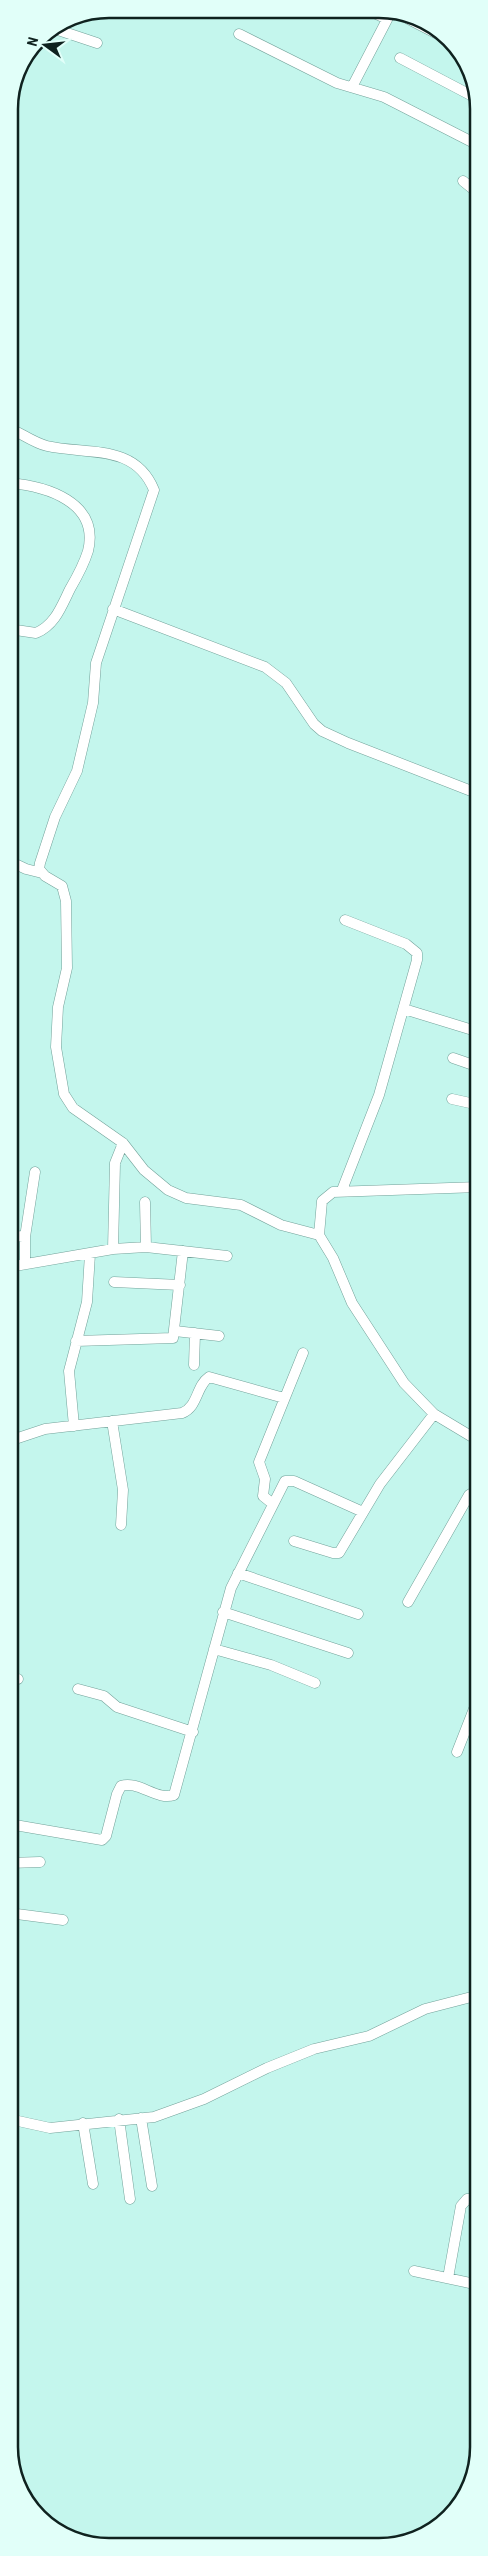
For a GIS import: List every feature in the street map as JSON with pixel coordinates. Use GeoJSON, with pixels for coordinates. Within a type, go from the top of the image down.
{"type":"FeatureCollection","features":[{"type":"Feature","properties":{"kind":"street"},"geometry":{"type":"LineString","coordinates":[[352,87],[389,18]]}},
{"type":"Feature","properties":{"kind":"street"},"geometry":{"type":"LineString","coordinates":[[61,31],[97,43]]}},
{"type":"Feature","properties":{"kind":"street"},"geometry":{"type":"LineString","coordinates":[[239,34],[336,82],[384,97],[470,141]]}},
{"type":"Feature","properties":{"kind":"street"},"geometry":{"type":"LineString","coordinates":[[400,58],[470,95]]}},
{"type":"Feature","properties":{"kind":"street"},"geometry":{"type":"LineString","coordinates":[[463,181],[470,187]]}},
{"type":"Feature","properties":{"kind":"street"},"geometry":{"type":"LineString","coordinates":[[18,432],[46,446],[115,454],[148,474],[154,490],[96,663],[93,703],[82,754],[77,771],[51,827],[40,863],[39,869],[43,874]]}},
{"type":"Feature","properties":{"kind":"street"},"geometry":{"type":"LineString","coordinates":[[18,485],[48,491],[73,502],[81,510],[89,534],[88,549],[82,566],[53,623],[36,634],[18,630]]}},
{"type":"Feature","properties":{"kind":"street"},"geometry":{"type":"LineString","coordinates":[[113,608],[265,668],[286,683],[314,724],[322,731],[470,790]]}},
{"type":"Feature","properties":{"kind":"street"},"geometry":{"type":"LineString","coordinates":[[18,865],[43,874],[58,882],[62,886],[66,901],[67,968],[58,1007],[56,1047],[64,1094],[73,1108],[119,1150],[168,1190],[186,1198],[242,1206],[281,1225],[319,1235]]}},
{"type":"Feature","properties":{"kind":"street"},"geometry":{"type":"LineString","coordinates":[[342,1190],[369,1123],[404,1009],[415,970],[417,953],[406,944],[345,920]]}},
{"type":"Feature","properties":{"kind":"street"},"geometry":{"type":"LineString","coordinates":[[404,1009],[470,1029]]}},
{"type":"Feature","properties":{"kind":"street"},"geometry":{"type":"LineString","coordinates":[[453,1058],[470,1064]]}},
{"type":"Feature","properties":{"kind":"street"},"geometry":{"type":"LineString","coordinates":[[452,1100],[470,1103]]}},
{"type":"Feature","properties":{"kind":"street"},"geometry":{"type":"LineString","coordinates":[[113,1249],[119,1150]]}},
{"type":"Feature","properties":{"kind":"street"},"geometry":{"type":"LineString","coordinates":[[25,1264],[25,1236],[35,1172]]}},
{"type":"Feature","properties":{"kind":"street"},"geometry":{"type":"LineString","coordinates":[[470,1187],[342,1190],[333,1192],[322,1202],[319,1235],[333,1258],[352,1303],[404,1383],[434,1414],[470,1436]]}},
{"type":"Feature","properties":{"kind":"street"},"geometry":{"type":"LineString","coordinates":[[145,1202],[146,1247]]}},
{"type":"Feature","properties":{"kind":"street"},"geometry":{"type":"LineString","coordinates":[[18,1236],[25,1236]]}},
{"type":"Feature","properties":{"kind":"street"},"geometry":{"type":"LineString","coordinates":[[18,1265],[113,1249],[146,1247],[227,1256]]}},
{"type":"Feature","properties":{"kind":"street"},"geometry":{"type":"LineString","coordinates":[[76,1341],[167,1340],[173,1338],[184,1251]]}},
{"type":"Feature","properties":{"kind":"street"},"geometry":{"type":"LineString","coordinates":[[74,1426],[69,1376],[87,1302],[90,1254]]}},
{"type":"Feature","properties":{"kind":"street"},"geometry":{"type":"LineString","coordinates":[[114,1282],[180,1285]]}},
{"type":"Feature","properties":{"kind":"street"},"geometry":{"type":"LineString","coordinates":[[175,1331],[219,1336]]}},
{"type":"Feature","properties":{"kind":"street"},"geometry":{"type":"LineString","coordinates":[[194,1365],[196,1333]]}},
{"type":"Feature","properties":{"kind":"street"},"geometry":{"type":"LineString","coordinates":[[273,1504],[263,1496],[265,1479],[258,1462],[303,1353]]}},
{"type":"Feature","properties":{"kind":"street"},"geometry":{"type":"LineString","coordinates":[[18,1437],[39,1431],[188,1411],[209,1377],[284,1398]]}},
{"type":"Feature","properties":{"kind":"street"},"geometry":{"type":"LineString","coordinates":[[294,1541],[333,1553],[339,1553],[380,1484],[434,1414]]}},
{"type":"Feature","properties":{"kind":"street"},"geometry":{"type":"LineString","coordinates":[[112,1421],[123,1490],[121,1525]]}},
{"type":"Feature","properties":{"kind":"street"},"geometry":{"type":"LineString","coordinates":[[18,1826],[102,1840],[106,1836],[117,1794],[121,1786],[131,1785],[168,1796],[174,1795],[193,1732],[223,1612],[238,1573],[285,1481],[290,1480],[363,1512]]}},
{"type":"Feature","properties":{"kind":"street"},"geometry":{"type":"LineString","coordinates":[[408,1602],[453,1527],[470,1494]]}},
{"type":"Feature","properties":{"kind":"street"},"geometry":{"type":"LineString","coordinates":[[238,1573],[358,1614]]}},
{"type":"Feature","properties":{"kind":"street"},"geometry":{"type":"LineString","coordinates":[[223,1612],[348,1653]]}},
{"type":"Feature","properties":{"kind":"street"},"geometry":{"type":"LineString","coordinates":[[214,1649],[271,1665],[315,1683]]}},
{"type":"Feature","properties":{"kind":"street"},"geometry":{"type":"LineString","coordinates":[[78,1689],[104,1696],[117,1707],[193,1732]]}},
{"type":"Feature","properties":{"kind":"street"},"geometry":{"type":"LineString","coordinates":[[457,1752],[470,1720]]}},
{"type":"Feature","properties":{"kind":"street"},"geometry":{"type":"LineString","coordinates":[[18,1863],[40,1862]]}},
{"type":"Feature","properties":{"kind":"street"},"geometry":{"type":"LineString","coordinates":[[18,1914],[63,1920]]}},
{"type":"Feature","properties":{"kind":"street"},"geometry":{"type":"LineString","coordinates":[[18,2121],[50,2128],[119,2119],[154,2117],[204,2098],[267,2068],[314,2049],[369,2036],[425,2009],[470,1997]]}},
{"type":"Feature","properties":{"kind":"street"},"geometry":{"type":"LineString","coordinates":[[141,2118],[152,2186]]}},
{"type":"Feature","properties":{"kind":"street"},"geometry":{"type":"LineString","coordinates":[[119,2119],[130,2199]]}},
{"type":"Feature","properties":{"kind":"street"},"geometry":{"type":"LineString","coordinates":[[83,2123],[93,2184]]}},
{"type":"Feature","properties":{"kind":"street"},"geometry":{"type":"LineString","coordinates":[[448,2278],[461,2206],[465,2200],[470,2199]]}},
{"type":"Feature","properties":{"kind":"street"},"geometry":{"type":"LineString","coordinates":[[414,2271],[470,2283]]}}]}
